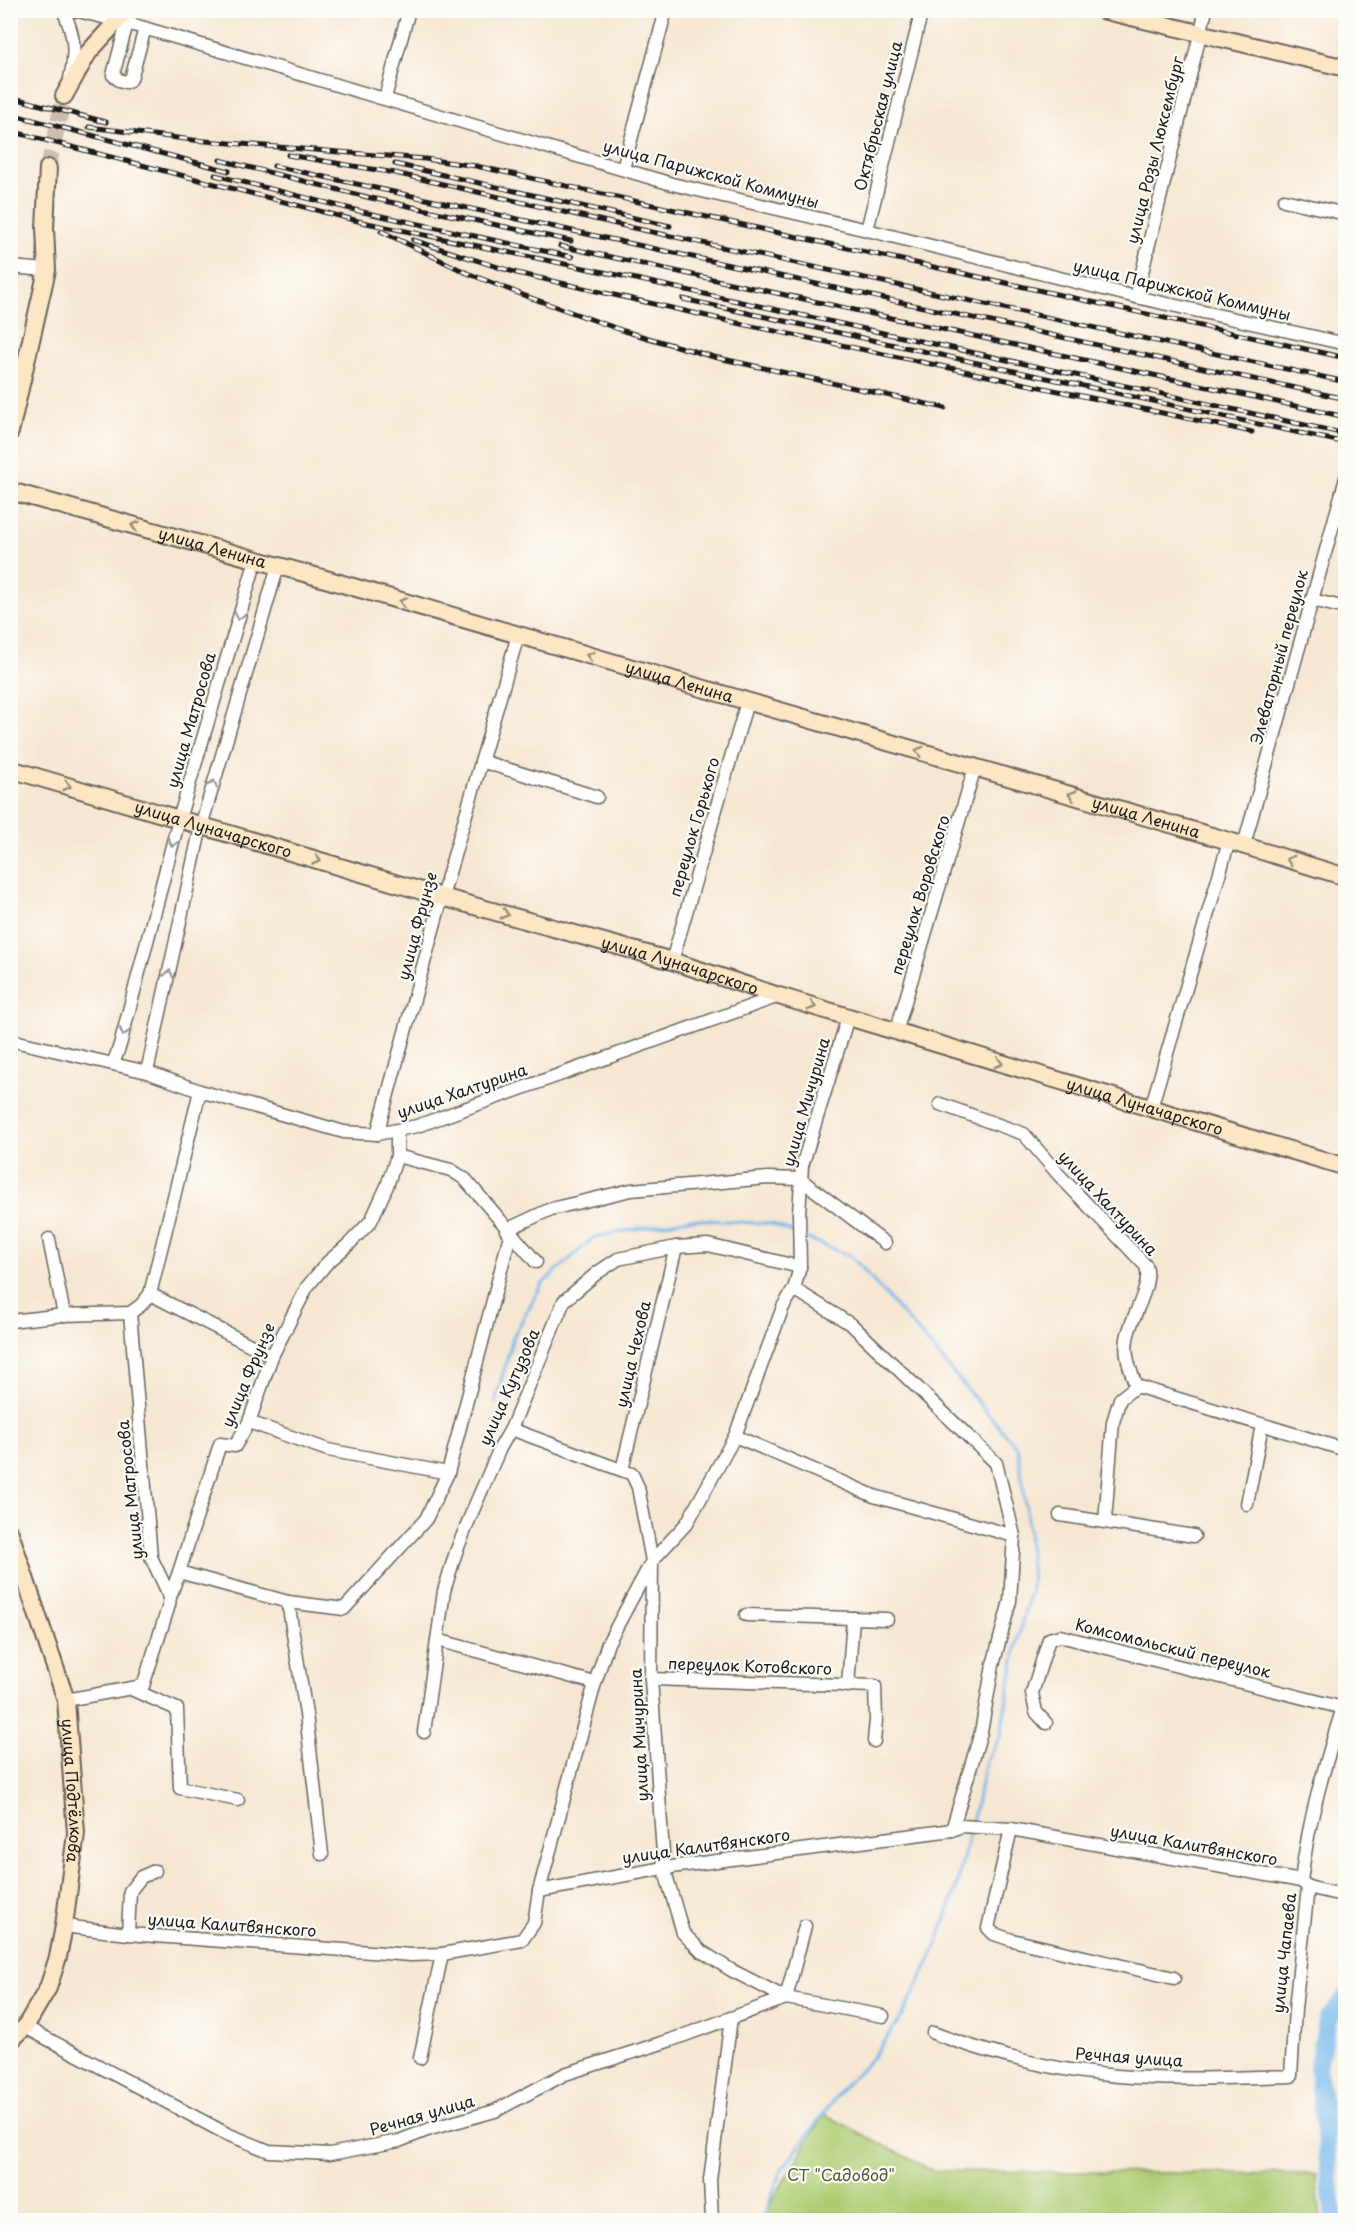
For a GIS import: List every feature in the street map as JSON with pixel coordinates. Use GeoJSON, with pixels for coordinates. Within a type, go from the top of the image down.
{"type":"FeatureCollection","features":[{"type":"Feature","properties":{"kind":"main road"},"geometry":{"type":"LineString","coordinates":[[1102,10],[1346,68]]}},
{"type":"Feature","properties":{"kind":"main road"},"geometry":{"type":"LineString","coordinates":[[66,90],[88,53],[124,18]]}},
{"type":"Feature","properties":{"kind":"main road"},"geometry":{"type":"LineString","coordinates":[[10,432],[47,270],[45,228],[48,168]]}},
{"type":"Feature","properties":{"kind":"main road","name":"улица Ленина"},"geometry":{"type":"LineString","coordinates":[[10,491],[975,767],[1346,877]]}},
{"type":"Feature","properties":{"kind":"main road","name":"улица Луначарского"},"geometry":{"type":"LineString","coordinates":[[10,769],[442,897],[672,961],[896,1032],[1346,1167]]}},
{"type":"Feature","properties":{"kind":"main road","name":"улица Подтёлкова"},"geometry":{"type":"LineString","coordinates":[[10,1533],[66,1700],[76,1833],[58,1958],[48,1988],[25,2027],[10,2041]]}},
{"type":"Feature","properties":{"kind":"street"},"geometry":{"type":"LineString","coordinates":[[63,10],[71,29],[74,58],[66,90]]}},
{"type":"Feature","properties":{"kind":"street","name":"улица Парижской Коммуны"},"geometry":{"type":"LineString","coordinates":[[74,10],[124,18],[145,28],[672,184],[1136,297],[1346,344]]}},
{"type":"Feature","properties":{"kind":"street"},"geometry":{"type":"LineString","coordinates":[[385,98],[409,10]]}},
{"type":"Feature","properties":{"kind":"street"},"geometry":{"type":"LineString","coordinates":[[623,169],[666,10]]}},
{"type":"Feature","properties":{"kind":"street","name":"Октябрьская улица"},"geometry":{"type":"LineString","coordinates":[[867,230],[922,10]]}},
{"type":"Feature","properties":{"kind":"street","name":"улица Розы Люксембург"},"geometry":{"type":"LineString","coordinates":[[1136,297],[1206,10]]}},
{"type":"Feature","properties":{"kind":"street"},"geometry":{"type":"LineString","coordinates":[[124,18],[113,75],[119,80],[126,82],[131,79],[145,28]]}},
{"type":"Feature","properties":{"kind":"street"},"geometry":{"type":"LineString","coordinates":[[1284,200],[1346,214]]}},
{"type":"Feature","properties":{"kind":"street"},"geometry":{"type":"LineString","coordinates":[[10,267],[47,270]]}},
{"type":"Feature","properties":{"kind":"street","name":"Элеваторный переулок"},"geometry":{"type":"LineString","coordinates":[[1151,1108],[1237,843],[1312,600],[1346,478]]}},
{"type":"Feature","properties":{"kind":"street","name":"улица Матросова"},"geometry":{"type":"LineString","coordinates":[[113,1064],[120,1045],[179,819],[256,560]]}},
{"type":"Feature","properties":{"kind":"street"},"geometry":{"type":"LineString","coordinates":[[147,1072],[201,826],[278,566]]}},
{"type":"Feature","properties":{"kind":"street"},"geometry":{"type":"LineString","coordinates":[[1312,600],[1346,608]]}},
{"type":"Feature","properties":{"kind":"street","name":"улица Фрунзе"},"geometry":{"type":"LineString","coordinates":[[377,1134],[442,897],[518,635]]}},
{"type":"Feature","properties":{"kind":"street","name":"переулок Горького"},"geometry":{"type":"LineString","coordinates":[[672,961],[747,702]]}},
{"type":"Feature","properties":{"kind":"street"},"geometry":{"type":"LineString","coordinates":[[481,761],[597,797]]}},
{"type":"Feature","properties":{"kind":"street","name":"переулок Воровского"},"geometry":{"type":"LineString","coordinates":[[896,1032],[975,767]]}},
{"type":"Feature","properties":{"kind":"street","name":"улица Халтурина"},"geometry":{"type":"LineString","coordinates":[[10,1040],[147,1072],[200,1091],[344,1132],[377,1134],[417,1126],[779,996]]}},
{"type":"Feature","properties":{"kind":"street","name":"улица Мичурина"},"geometry":{"type":"LineString","coordinates":[[786,1998],[701,1951],[683,1933],[664,1868],[651,1679],[652,1561],[687,1523],[735,1436],[783,1307],[794,1289],[800,1267],[802,1166],[848,1017]]}},
{"type":"Feature","properties":{"kind":"street"},"geometry":{"type":"LineString","coordinates":[[10,1321],[64,1315],[130,1312],[141,1305],[150,1294],[200,1091]]}},
{"type":"Feature","properties":{"kind":"street","name":"улица Халтурина"},"geometry":{"type":"LineString","coordinates":[[940,1104],[1024,1134],[1058,1174],[1146,1266],[1149,1273],[1146,1285],[1127,1340],[1128,1363],[1136,1386]]}},
{"type":"Feature","properties":{"kind":"street","name":"улица Фрунзе"},"geometry":{"type":"LineString","coordinates":[[179,1572],[220,1444],[235,1446],[249,1422],[272,1356],[307,1287],[327,1263],[350,1244],[370,1221],[387,1186],[397,1156],[397,1131]]}},
{"type":"Feature","properties":{"kind":"street"},"geometry":{"type":"LineString","coordinates":[[397,1156],[451,1170],[465,1179],[536,1262]]}},
{"type":"Feature","properties":{"kind":"street"},"geometry":{"type":"LineString","coordinates":[[508,1232],[551,1209],[632,1190],[768,1178],[800,1179],[885,1243]]}},
{"type":"Feature","properties":{"kind":"street","name":"улица Кутузова"},"geometry":{"type":"LineString","coordinates":[[179,1572],[288,1602],[344,1609],[426,1519],[448,1473],[508,1232]]}},
{"type":"Feature","properties":{"kind":"street"},"geometry":{"type":"LineString","coordinates":[[49,1239],[64,1315]]}},
{"type":"Feature","properties":{"kind":"street","name":"улица Кутузова"},"geometry":{"type":"LineString","coordinates":[[424,1732],[444,1591],[456,1552],[500,1448],[511,1429],[564,1301],[597,1273],[618,1259],[676,1247],[708,1245],[800,1267]]}},
{"type":"Feature","properties":{"kind":"street","name":"улица Чехова"},"geometry":{"type":"LineString","coordinates":[[622,1470],[676,1247]]}},
{"type":"Feature","properties":{"kind":"street"},"geometry":{"type":"LineString","coordinates":[[794,1289],[852,1325],[996,1463],[1014,1536],[1010,1601],[993,1665],[981,1732],[957,1828]]}},
{"type":"Feature","properties":{"kind":"street"},"geometry":{"type":"LineString","coordinates":[[150,1294],[272,1356]]}},
{"type":"Feature","properties":{"kind":"street","name":"улица Матросова"},"geometry":{"type":"LineString","coordinates":[[130,1312],[151,1557],[170,1598]]}},
{"type":"Feature","properties":{"kind":"street"},"geometry":{"type":"LineString","coordinates":[[1105,1521],[1113,1422],[1120,1399],[1136,1386],[1346,1450]]}},
{"type":"Feature","properties":{"kind":"street"},"geometry":{"type":"LineString","coordinates":[[249,1422],[328,1450],[448,1473]]}},
{"type":"Feature","properties":{"kind":"street"},"geometry":{"type":"LineString","coordinates":[[1247,1504],[1262,1425]]}},
{"type":"Feature","properties":{"kind":"street"},"geometry":{"type":"LineString","coordinates":[[511,1429],[632,1474],[638,1487],[652,1561],[608,1642],[539,1891]]}},
{"type":"Feature","properties":{"kind":"street"},"geometry":{"type":"LineString","coordinates":[[735,1436],[874,1496],[1014,1536]]}},
{"type":"Feature","properties":{"kind":"street"},"geometry":{"type":"LineString","coordinates":[[1060,1515],[1194,1536]]}},
{"type":"Feature","properties":{"kind":"street"},"geometry":{"type":"LineString","coordinates":[[66,1700],[143,1686],[179,1572]]}},
{"type":"Feature","properties":{"kind":"street"},"geometry":{"type":"LineString","coordinates":[[288,1602],[306,1714],[322,1854]]}},
{"type":"Feature","properties":{"kind":"street"},"geometry":{"type":"LineString","coordinates":[[746,1615],[887,1619]]}},
{"type":"Feature","properties":{"kind":"street","name":"переулок Котовского"},"geometry":{"type":"LineString","coordinates":[[849,1686],[853,1618]]}},
{"type":"Feature","properties":{"kind":"street","name":"Комсомольский переулок"},"geometry":{"type":"LineString","coordinates":[[1046,1723],[1036,1712],[1032,1693],[1049,1639],[1060,1636],[1344,1703]]}},
{"type":"Feature","properties":{"kind":"street"},"geometry":{"type":"LineString","coordinates":[[437,1640],[595,1683]]}},
{"type":"Feature","properties":{"kind":"street","name":"переулок Котовского"},"geometry":{"type":"LineString","coordinates":[[651,1679],[875,1686],[874,1741]]}},
{"type":"Feature","properties":{"kind":"street"},"geometry":{"type":"LineString","coordinates":[[130,1688],[177,1708],[180,1788],[238,1800]]}},
{"type":"Feature","properties":{"kind":"street","name":"улица Чапаева"},"geometry":{"type":"LineString","coordinates":[[1291,2076],[1309,1826],[1344,1703]]}},
{"type":"Feature","properties":{"kind":"street","name":"улица Калитвянского"},"geometry":{"type":"LineString","coordinates":[[64,1926],[128,1934],[411,1954],[442,1954],[522,1940],[534,1923],[539,1891],[664,1868],[957,1828],[1007,1828],[1305,1884],[1346,1896]]}},
{"type":"Feature","properties":{"kind":"street"},"geometry":{"type":"LineString","coordinates":[[1007,1828],[987,1928],[994,1934],[1012,1940],[1174,1978]]}},
{"type":"Feature","properties":{"kind":"street","name":"улица Калитвянского"},"geometry":{"type":"LineString","coordinates":[[128,1934],[130,1891],[141,1877],[155,1871]]}},
{"type":"Feature","properties":{"kind":"street"},"geometry":{"type":"LineString","coordinates":[[805,1926],[786,1998],[883,2016]]}},
{"type":"Feature","properties":{"kind":"street"},"geometry":{"type":"LineString","coordinates":[[420,2058],[442,1954]]}},
{"type":"Feature","properties":{"kind":"street","name":"Речная улица"},"geometry":{"type":"LineString","coordinates":[[25,2027],[227,2134],[269,2151],[330,2154],[399,2141],[430,2129],[495,2111],[565,2074],[671,2040],[786,1998]]}},
{"type":"Feature","properties":{"kind":"street"},"geometry":{"type":"LineString","coordinates":[[712,2220],[710,2180],[731,2018]]}},
{"type":"Feature","properties":{"kind":"street","name":"Речная улица"},"geometry":{"type":"LineString","coordinates":[[933,2033],[979,2050],[1083,2072],[1153,2078],[1291,2076]]}},
{"type":"Feature","properties":{"kind":"green space","name":"СТ \"Садовод\""},"geometry":{"type":"Polygon","coordinates":[[[824,2114],[933,2171],[1316,2174],[1321,2220],[761,2219],[824,2114]]]}},
{"type":"Feature","properties":{"kind":"waterway"},"geometry":{"type":"LineString","coordinates":[[495,1403],[513,1337],[542,1284],[594,1237],[689,1219],[772,1224],[797,1234]]}},
{"type":"Feature","properties":{"kind":"waterway"},"geometry":{"type":"LineString","coordinates":[[803,1237],[851,1256],[1018,1449],[1027,1517],[1032,1583],[1018,1638],[1000,1737],[986,1761],[972,1822]]}},
{"type":"Feature","properties":{"kind":"waterway"},"geometry":{"type":"LineString","coordinates":[[763,2220],[780,2172],[842,2089],[872,2058],[903,2015],[935,1950],[956,1889],[970,1829]]}},
{"type":"Feature","properties":{"kind":"waterway"},"geometry":{"type":"LineString","coordinates":[[1334,2220],[1318,2066],[1328,2018],[1346,1997]]}},
{"type":"Feature","properties":{"kind":"tunnel"},"geometry":{"type":"LineString","coordinates":[[48,168],[64,96]]}},
{"type":"Feature","properties":{"kind":"railway"},"geometry":{"type":"LineString","coordinates":[[10,97],[106,122]]}},
{"type":"Feature","properties":{"kind":"railway"},"geometry":{"type":"LineString","coordinates":[[10,114],[229,171]]}},
{"type":"Feature","properties":{"kind":"railway"},"geometry":{"type":"LineString","coordinates":[[89,127],[193,140],[425,159],[476,166],[1346,358]]}},
{"type":"Feature","properties":{"kind":"railway"},"geometry":{"type":"LineString","coordinates":[[10,131],[362,222],[613,274],[1346,434]]}},
{"type":"Feature","properties":{"kind":"railway"},"geometry":{"type":"LineString","coordinates":[[288,155],[395,173],[629,227],[1346,382]]}},
{"type":"Feature","properties":{"kind":"railway"},"geometry":{"type":"LineString","coordinates":[[220,160],[371,198],[571,241]]}},
{"type":"Feature","properties":{"kind":"railway"},"geometry":{"type":"LineString","coordinates":[[395,164],[670,226]]}},
{"type":"Feature","properties":{"kind":"railway"},"geometry":{"type":"LineString","coordinates":[[274,166],[1346,399]]}},
{"type":"Feature","properties":{"kind":"railway"},"geometry":{"type":"LineString","coordinates":[[215,175],[363,212],[572,257]]}},
{"type":"Feature","properties":{"kind":"railway"},"geometry":{"type":"LineString","coordinates":[[381,231],[467,273],[624,331],[714,357],[945,408]]}},
{"type":"Feature","properties":{"kind":"railway"},"geometry":{"type":"LineString","coordinates":[[413,240],[517,273],[742,324],[1252,432]]}},
{"type":"Feature","properties":{"kind":"railway"},"geometry":{"type":"LineString","coordinates":[[560,246],[1346,417]]}},
{"type":"Feature","properties":{"kind":"railway"},"geometry":{"type":"LineString","coordinates":[[683,299],[1346,443]]}}]}
